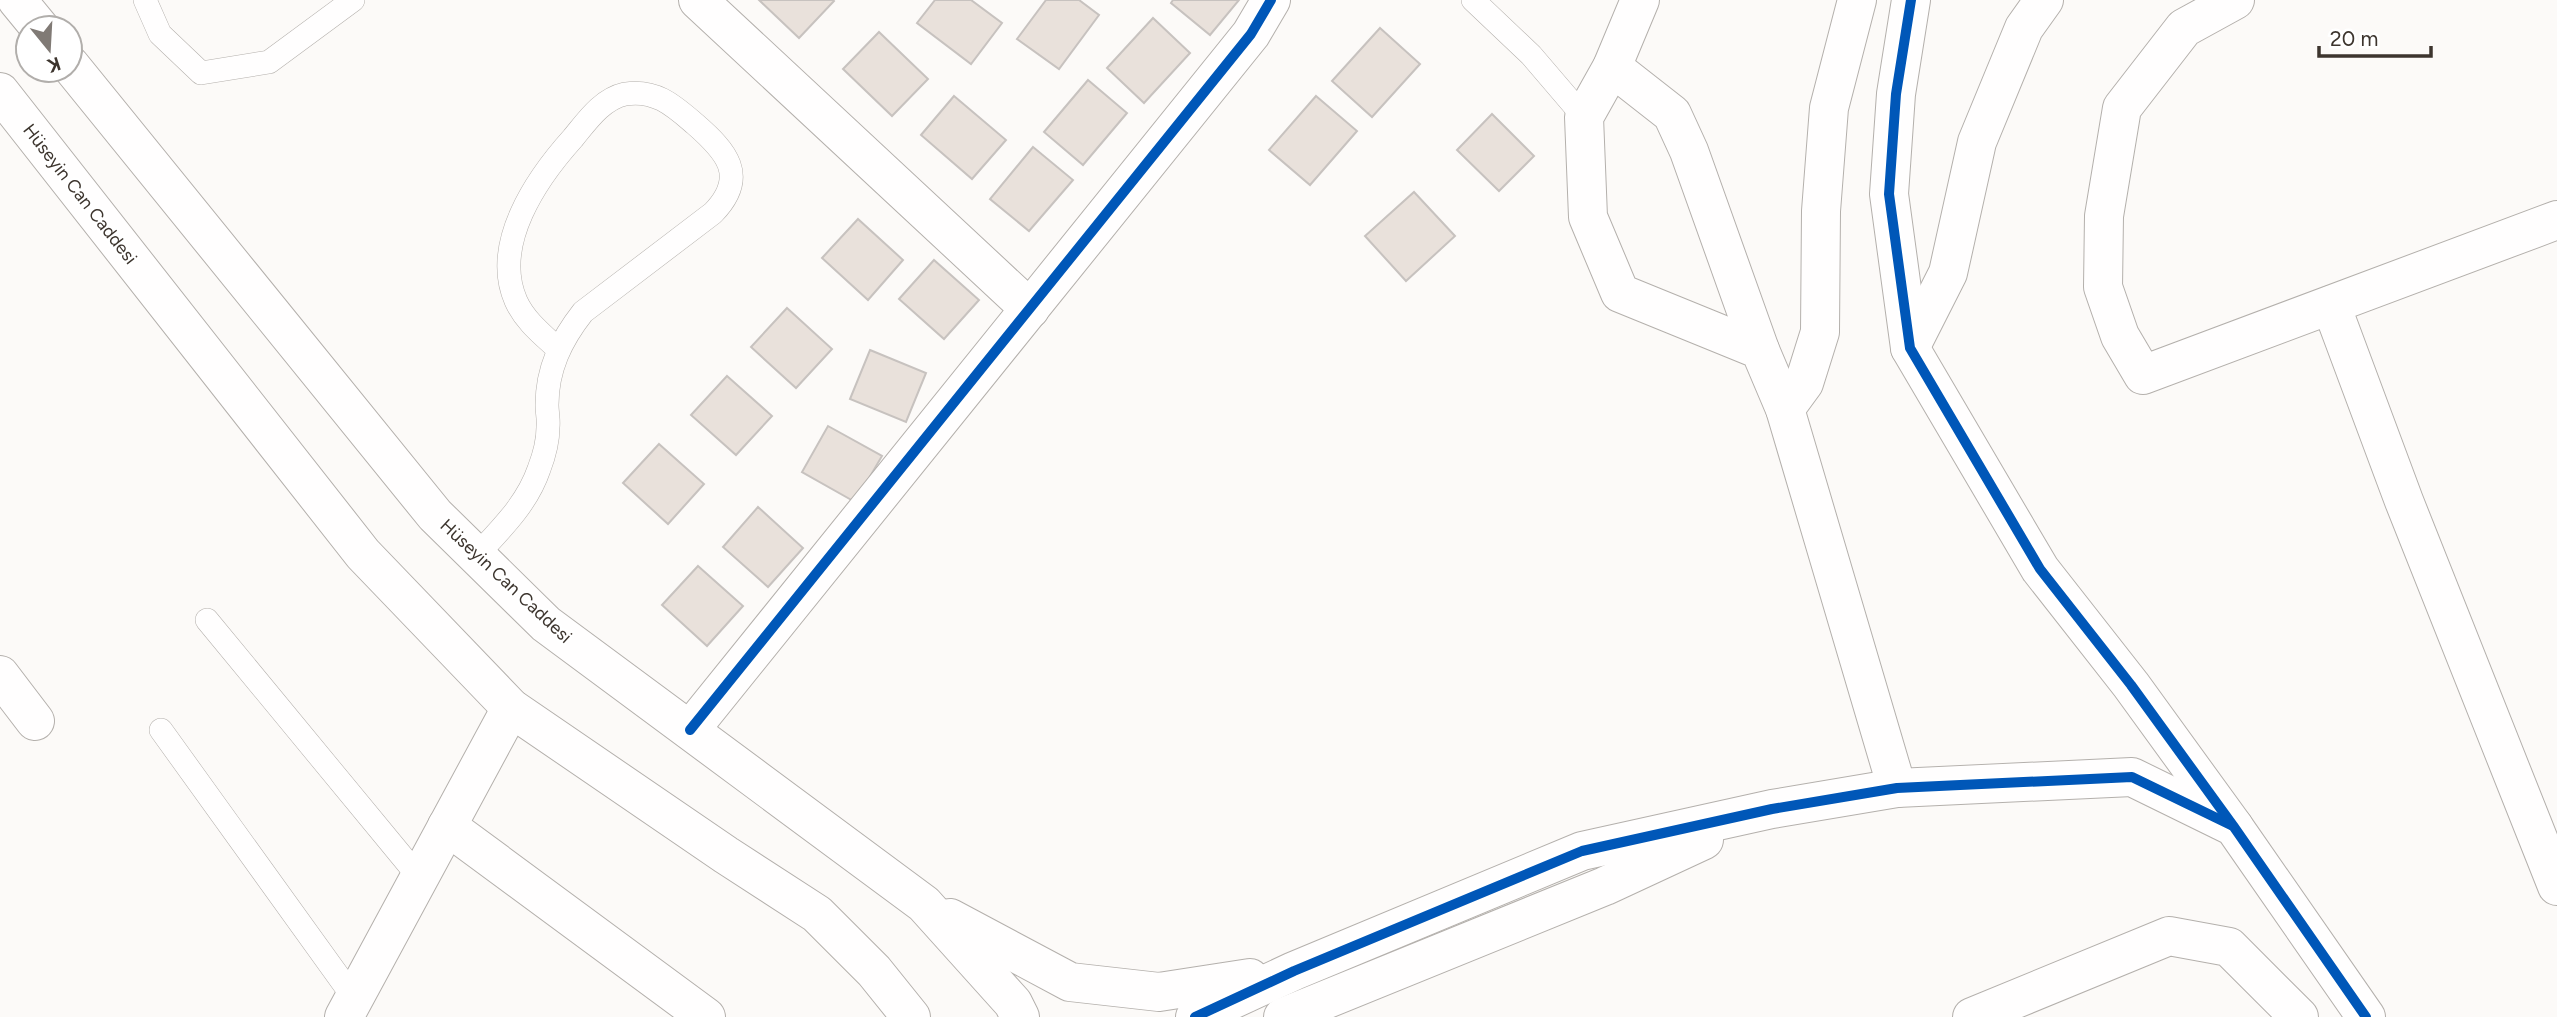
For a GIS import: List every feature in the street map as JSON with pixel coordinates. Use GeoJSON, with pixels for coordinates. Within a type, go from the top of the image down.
{"type":"FeatureCollection","features":[{"type":"Feature","properties":{"kind":"street"},"geometry":{"type":"LineString","coordinates":[[18,0],[29,14]]}},
{"type":"Feature","properties":{"kind":"street"},"geometry":{"type":"LineString","coordinates":[[698,0],[1030,309]]}},
{"type":"Feature","properties":{"kind":"street"},"geometry":{"type":"LineString","coordinates":[[690,730],[1251,34],[1271,0]]}},
{"type":"Feature","properties":{"kind":"street"},"geometry":{"type":"LineString","coordinates":[[1640,0],[1612,67],[1584,117],[1588,217],[1620,293],[1760,350]]}},
{"type":"Feature","properties":{"kind":"street"},"geometry":{"type":"LineString","coordinates":[[1785,409],[1804,383],[1821,332],[1821,211],[1829,108],[1857,0]]}},
{"type":"Feature","properties":{"kind":"street"},"geometry":{"type":"LineString","coordinates":[[1911,0],[1896,94],[1889,194],[1910,348],[2040,569],[2131,685],[2366,1017]]}},
{"type":"Feature","properties":{"kind":"street"},"geometry":{"type":"LineString","coordinates":[[1910,348],[1948,273],[1977,142],[2024,28],[2044,0]]}},
{"type":"Feature","properties":{"kind":"street"},"geometry":{"type":"LineString","coordinates":[[2235,0],[2184,28],[2122,108],[2104,216],[2103,287],[2120,336],[2143,375],[2557,220]]}},
{"type":"Feature","properties":{"kind":"street"},"geometry":{"type":"LineString","coordinates":[[1612,67],[1672,114],[1689,151],[1760,350],[1785,409],[1897,788]]}},
{"type":"Feature","properties":{"kind":"street","name":"Hüseyin Can Caddesi"},"geometry":{"type":"LineString","coordinates":[[84,82],[435,515],[476,556],[547,624],[924,904],[1013,1003],[1020,1017]]}},
{"type":"Feature","properties":{"kind":"street","name":"Hüseyin Can Caddesi"},"geometry":{"type":"LineString","coordinates":[[0,93],[363,554],[511,708],[817,914],[874,971],[911,1017]]}},
{"type":"Feature","properties":{"kind":"street"},"geometry":{"type":"LineString","coordinates":[[2331,305],[2404,501],[2557,886]]}},
{"type":"Feature","properties":{"kind":"street"},"geometry":{"type":"LineString","coordinates":[[0,675],[35,721]]}},
{"type":"Feature","properties":{"kind":"street"},"geometry":{"type":"LineString","coordinates":[[349,1007],[511,708]]}},
{"type":"Feature","properties":{"kind":"street"},"geometry":{"type":"LineString","coordinates":[[1195,1017],[1294,971],[1582,850],[1772,809],[1897,788],[2132,777],[2234,827]]}},
{"type":"Feature","properties":{"kind":"street"},"geometry":{"type":"LineString","coordinates":[[1283,1017],[1605,886],[1772,809]]}},
{"type":"Feature","properties":{"kind":"street"},"geometry":{"type":"LineString","coordinates":[[447,826],[706,1017]]}},
{"type":"Feature","properties":{"kind":"street"},"geometry":{"type":"LineString","coordinates":[[924,904],[1070,982],[1159,992],[1294,971]]}},
{"type":"Feature","properties":{"kind":"street"},"geometry":{"type":"LineString","coordinates":[[1972,1017],[2169,936],[2229,947],[2300,1017]]}},
{"type":"Feature","properties":{"kind":"lane"},"geometry":{"type":"LineString","coordinates":[[145,0],[160,34],[201,73],[269,62],[353,0]]}},
{"type":"Feature","properties":{"kind":"lane"},"geometry":{"type":"LineString","coordinates":[[1473,0],[1531,55],[1584,117]]}},
{"type":"Feature","properties":{"kind":"lane"},"geometry":{"type":"LineString","coordinates":[[476,556],[517,511],[530,491],[540,468],[549,426],[548,388],[558,349],[583,312],[713,213],[728,193],[730,167],[719,145],[670,102],[660,97],[636,93],[609,100],[548,166],[525,205],[512,250],[512,288],[533,326],[558,349]]}},
{"type":"Feature","properties":{"kind":"lane"},"geometry":{"type":"LineString","coordinates":[[208,620],[419,877]]}},
{"type":"Feature","properties":{"kind":"lane"},"geometry":{"type":"LineString","coordinates":[[161,730],[349,1007]]}},
{"type":"Feature","properties":{"kind":"building"},"geometry":{"type":"Polygon","coordinates":[[[759,0],[833,0],[834,1],[799,38],[759,0]]]}},
{"type":"Feature","properties":{"kind":"building"},"geometry":{"type":"Polygon","coordinates":[[[935,0],[971,0],[1002,23],[971,64],[917,23],[935,0]]]}},
{"type":"Feature","properties":{"kind":"building"},"geometry":{"type":"Polygon","coordinates":[[[1046,0],[1079,0],[1099,15],[1059,69],[1017,39],[1046,0]]]}},
{"type":"Feature","properties":{"kind":"building"},"geometry":{"type":"Polygon","coordinates":[[[1173,0],[1239,0],[1210,35],[1171,3],[1173,0]]]}},
{"type":"Feature","properties":{"kind":"building"},"geometry":{"type":"Polygon","coordinates":[[[1153,18],[1190,53],[1144,103],[1107,68],[1153,18]]]}},
{"type":"Feature","properties":{"kind":"building"},"geometry":{"type":"Polygon","coordinates":[[[1380,28],[1420,64],[1372,117],[1332,81],[1380,28]]]}},
{"type":"Feature","properties":{"kind":"building"},"geometry":{"type":"Polygon","coordinates":[[[879,32],[928,79],[892,116],[843,69],[879,32]]]}},
{"type":"Feature","properties":{"kind":"building"},"geometry":{"type":"Polygon","coordinates":[[[1088,80],[1127,113],[1083,165],[1044,132],[1088,80]]]}},
{"type":"Feature","properties":{"kind":"building"},"geometry":{"type":"Polygon","coordinates":[[[954,96],[1006,140],[972,179],[921,135],[954,96]]]}},
{"type":"Feature","properties":{"kind":"building"},"geometry":{"type":"Polygon","coordinates":[[[1316,96],[1357,131],[1310,185],[1269,150],[1316,96]]]}},
{"type":"Feature","properties":{"kind":"building"},"geometry":{"type":"Polygon","coordinates":[[[1492,114],[1534,156],[1499,191],[1457,150],[1492,114]]]}},
{"type":"Feature","properties":{"kind":"building"},"geometry":{"type":"Polygon","coordinates":[[[1033,147],[1073,180],[1029,231],[990,199],[1033,147]]]}},
{"type":"Feature","properties":{"kind":"building"},"geometry":{"type":"Polygon","coordinates":[[[1414,192],[1455,236],[1406,281],[1365,236],[1414,192]]]}},
{"type":"Feature","properties":{"kind":"building"},"geometry":{"type":"Polygon","coordinates":[[[858,219],[903,260],[868,300],[822,258],[858,219]]]}},
{"type":"Feature","properties":{"kind":"building"},"geometry":{"type":"Polygon","coordinates":[[[934,260],[979,300],[944,339],[899,299],[934,260]]]}},
{"type":"Feature","properties":{"kind":"building"},"geometry":{"type":"Polygon","coordinates":[[[787,308],[832,349],[796,388],[751,347],[787,308]]]}},
{"type":"Feature","properties":{"kind":"building"},"geometry":{"type":"Polygon","coordinates":[[[870,350],[926,373],[906,422],[850,399],[870,350]]]}},
{"type":"Feature","properties":{"kind":"building"},"geometry":{"type":"Polygon","coordinates":[[[727,376],[772,416],[736,455],[691,415],[727,376]]]}},
{"type":"Feature","properties":{"kind":"building"},"geometry":{"type":"Polygon","coordinates":[[[828,426],[882,456],[855,502],[802,472],[828,426]]]}},
{"type":"Feature","properties":{"kind":"building"},"geometry":{"type":"Polygon","coordinates":[[[659,444],[704,484],[668,524],[623,483],[659,444]]]}},
{"type":"Feature","properties":{"kind":"building"},"geometry":{"type":"Polygon","coordinates":[[[758,507],[803,548],[768,587],[723,547],[758,507]]]}},
{"type":"Feature","properties":{"kind":"building"},"geometry":{"type":"Polygon","coordinates":[[[698,566],[743,606],[707,646],[662,605],[698,566]]]}},
{"type":"Feature","properties":{"kind":"cycle path"},"geometry":{"type":"LineString","coordinates":[[690,730],[1251,34],[1271,0]]}},
{"type":"Feature","properties":{"kind":"cycle path"},"geometry":{"type":"LineString","coordinates":[[1911,0],[1896,94],[1889,194],[1910,348],[2040,569],[2131,685],[2366,1017]]}},
{"type":"Feature","properties":{"kind":"cycle path"},"geometry":{"type":"LineString","coordinates":[[1195,1017],[1294,971],[1582,851],[1772,809],[1897,788],[2132,777],[2231,825]]}}]}
